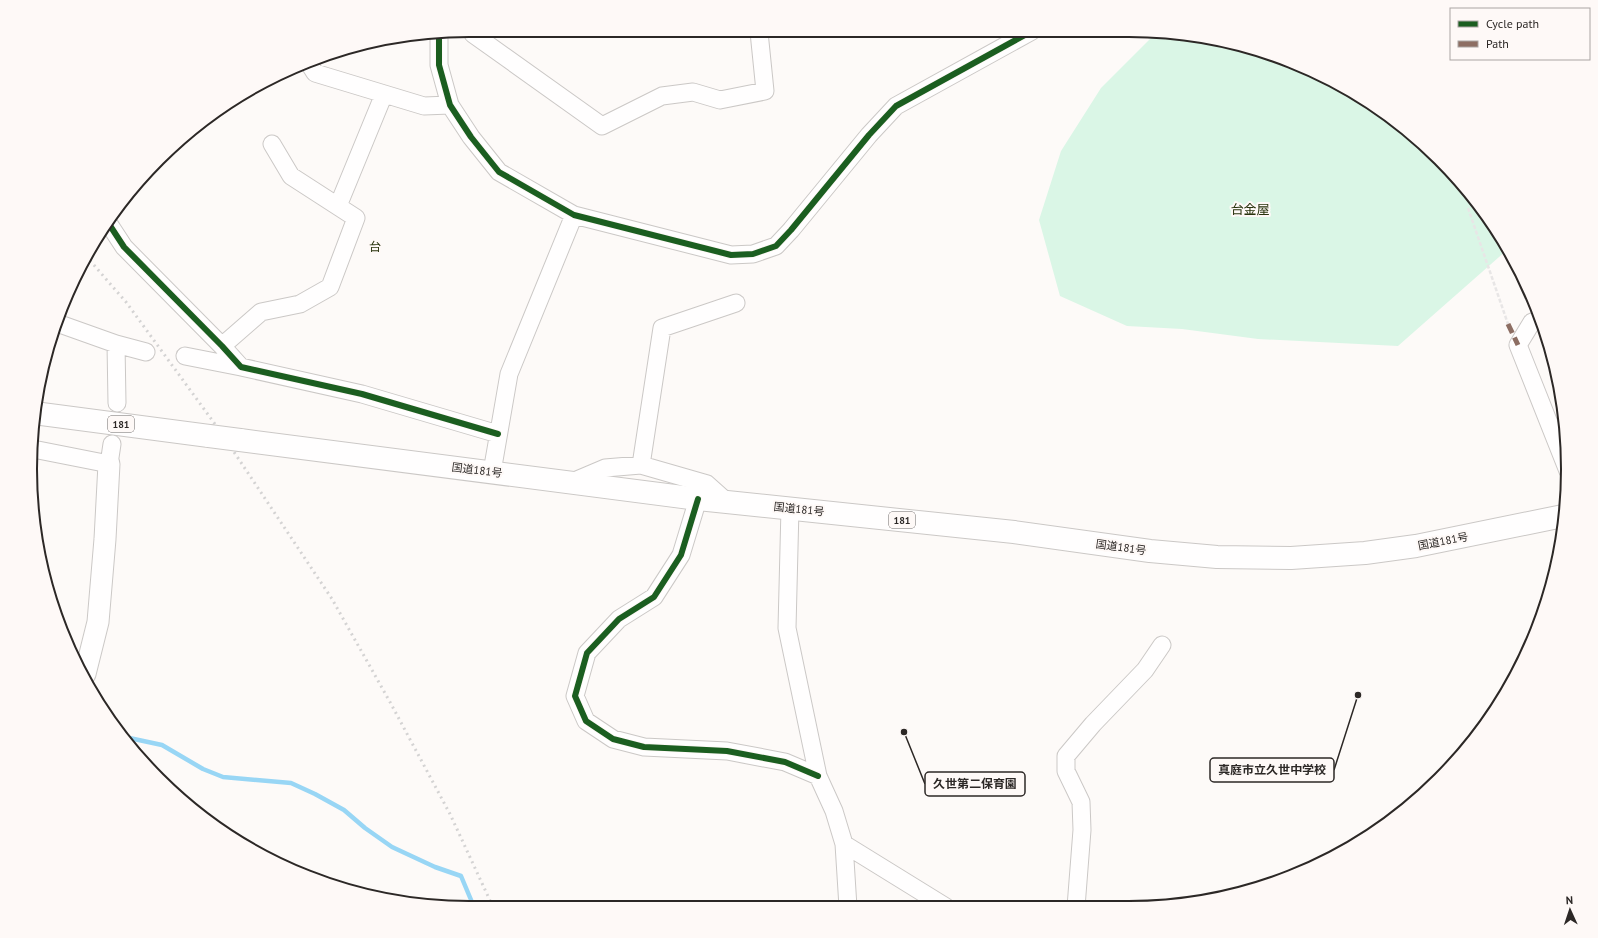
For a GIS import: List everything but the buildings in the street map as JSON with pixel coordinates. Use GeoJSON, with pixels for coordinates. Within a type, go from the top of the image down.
{"type":"FeatureCollection","features":[{"type":"Feature","properties":{"kind":"highway","name":"国道181号"},"geometry":{"type":"LineString","coordinates":[[41,414],[698,499],[1014,532],[1180,554],[1217,557],[1291,558],[1416,546],[1558,517]]}},
{"type":"Feature","properties":{"kind":"street"},"geometry":{"type":"LineString","coordinates":[[477,37],[602,126],[662,96],[693,92],[720,100],[765,91],[760,37]]}},
{"type":"Feature","properties":{"kind":"street"},"geometry":{"type":"LineString","coordinates":[[439,38],[439,65],[450,106],[471,138],[499,172],[574,215],[731,255],[753,254],[776,246],[791,230],[869,135],[896,106],[1021,37]]}},
{"type":"Feature","properties":{"kind":"street"},"geometry":{"type":"LineString","coordinates":[[311,67],[315,73],[424,106],[450,106]]}},
{"type":"Feature","properties":{"kind":"street"},"geometry":{"type":"LineString","coordinates":[[338,206],[384,94]]}},
{"type":"Feature","properties":{"kind":"street"},"geometry":{"type":"LineString","coordinates":[[222,346],[261,312],[300,304],[330,287],[356,218],[291,176],[272,144]]}},
{"type":"Feature","properties":{"kind":"street"},"geometry":{"type":"LineString","coordinates":[[492,472],[509,374],[574,215]]}},
{"type":"Feature","properties":{"kind":"street"},"geometry":{"type":"LineString","coordinates":[[111,227],[124,246],[222,346],[241,368]]}},
{"type":"Feature","properties":{"kind":"street"},"geometry":{"type":"LineString","coordinates":[[641,465],[662,328],[736,303]]}},
{"type":"Feature","properties":{"kind":"street"},"geometry":{"type":"LineString","coordinates":[[1532,322],[1518,345],[1560,453]]}},
{"type":"Feature","properties":{"kind":"street"},"geometry":{"type":"LineString","coordinates":[[62,325],[116,344],[146,352]]}},
{"type":"Feature","properties":{"kind":"street"},"geometry":{"type":"LineString","coordinates":[[116,344],[117,404]]}},
{"type":"Feature","properties":{"kind":"street"},"geometry":{"type":"LineString","coordinates":[[185,356],[362,394],[498,434]]}},
{"type":"Feature","properties":{"kind":"street"},"geometry":{"type":"LineString","coordinates":[[38,449],[110,454],[98,622],[86,668]]}},
{"type":"Feature","properties":{"kind":"street"},"geometry":{"type":"LineString","coordinates":[[572,482],[605,468],[641,465],[707,484],[726,501]]}},
{"type":"Feature","properties":{"kind":"street"},"geometry":{"type":"LineString","coordinates":[[698,499],[681,555],[654,597],[619,619],[587,653],[575,696],[586,721],[613,739],[644,747],[727,751],[785,762],[818,776]]}},
{"type":"Feature","properties":{"kind":"street"},"geometry":{"type":"LineString","coordinates":[[790,508],[787,628],[818,776],[834,811],[844,844],[848,901]]}},
{"type":"Feature","properties":{"kind":"street"},"geometry":{"type":"LineString","coordinates":[[1076,901],[1082,830],[1081,802],[1066,771],[1066,756],[1093,724],[1145,670],[1162,645]]}},
{"type":"Feature","properties":{"kind":"street"},"geometry":{"type":"LineString","coordinates":[[844,844],[936,901]]}},
{"type":"Feature","properties":{"kind":"path"},"geometry":{"type":"LineString","coordinates":[[1468,208],[1508,324]]}},
{"type":"Feature","properties":{"kind":"green space"},"geometry":{"type":"Polygon","coordinates":[[[1151,38],[1213,45],[1268,60],[1294,70],[1345,95],[1392,126],[1414,144],[1454,184],[1472,206],[1503,253],[1398,346],[1258,339],[1182,329],[1127,326],[1060,296],[1039,220],[1061,151],[1101,88],[1151,38]]]}},
{"type":"Feature","properties":{"kind":"waterway"},"geometry":{"type":"LineString","coordinates":[[131,738],[162,745],[203,769],[223,777],[291,783],[315,794],[344,810],[365,828],[392,847],[435,867],[461,876],[471,901]]}},
{"type":"Feature","properties":{"kind":"railway"},"geometry":{"type":"LineString","coordinates":[[91,261],[126,302],[220,431],[332,599],[390,702],[450,814],[490,901]]}},
{"type":"Feature","properties":{"kind":"marked path"},"geometry":{"type":"LineString","coordinates":[[1508,324],[1518,345]]}},
{"type":"Feature","properties":{"kind":"cycle path"},"geometry":{"type":"LineString","coordinates":[[439,38],[439,65],[450,105],[471,137],[499,172],[574,215],[731,255],[753,254],[776,246],[791,230],[869,135],[896,106],[1021,37]]}},
{"type":"Feature","properties":{"kind":"cycle path"},"geometry":{"type":"LineString","coordinates":[[111,227],[124,247],[241,367],[362,394],[498,434]]}},
{"type":"Feature","properties":{"kind":"cycle path"},"geometry":{"type":"LineString","coordinates":[[698,499],[681,555],[654,597],[619,619],[587,653],[575,696],[586,721],[613,739],[644,747],[727,751],[785,762],[818,776]]}},
{"type":"Feature","properties":{"kind":"place","name":"真庭市立久世中学校"},"geometry":{"type":"Point","coordinates":[1358,695]}},
{"type":"Feature","properties":{"kind":"place","name":"久世第二保育園"},"geometry":{"type":"Point","coordinates":[904,732]}},
{"type":"Feature","properties":{"kind":"district","name":"台金屋"},"geometry":{"type":"Point","coordinates":[1250,209]}},
{"type":"Feature","properties":{"kind":"district","name":"台"},"geometry":{"type":"Point","coordinates":[375,246]}}]}
